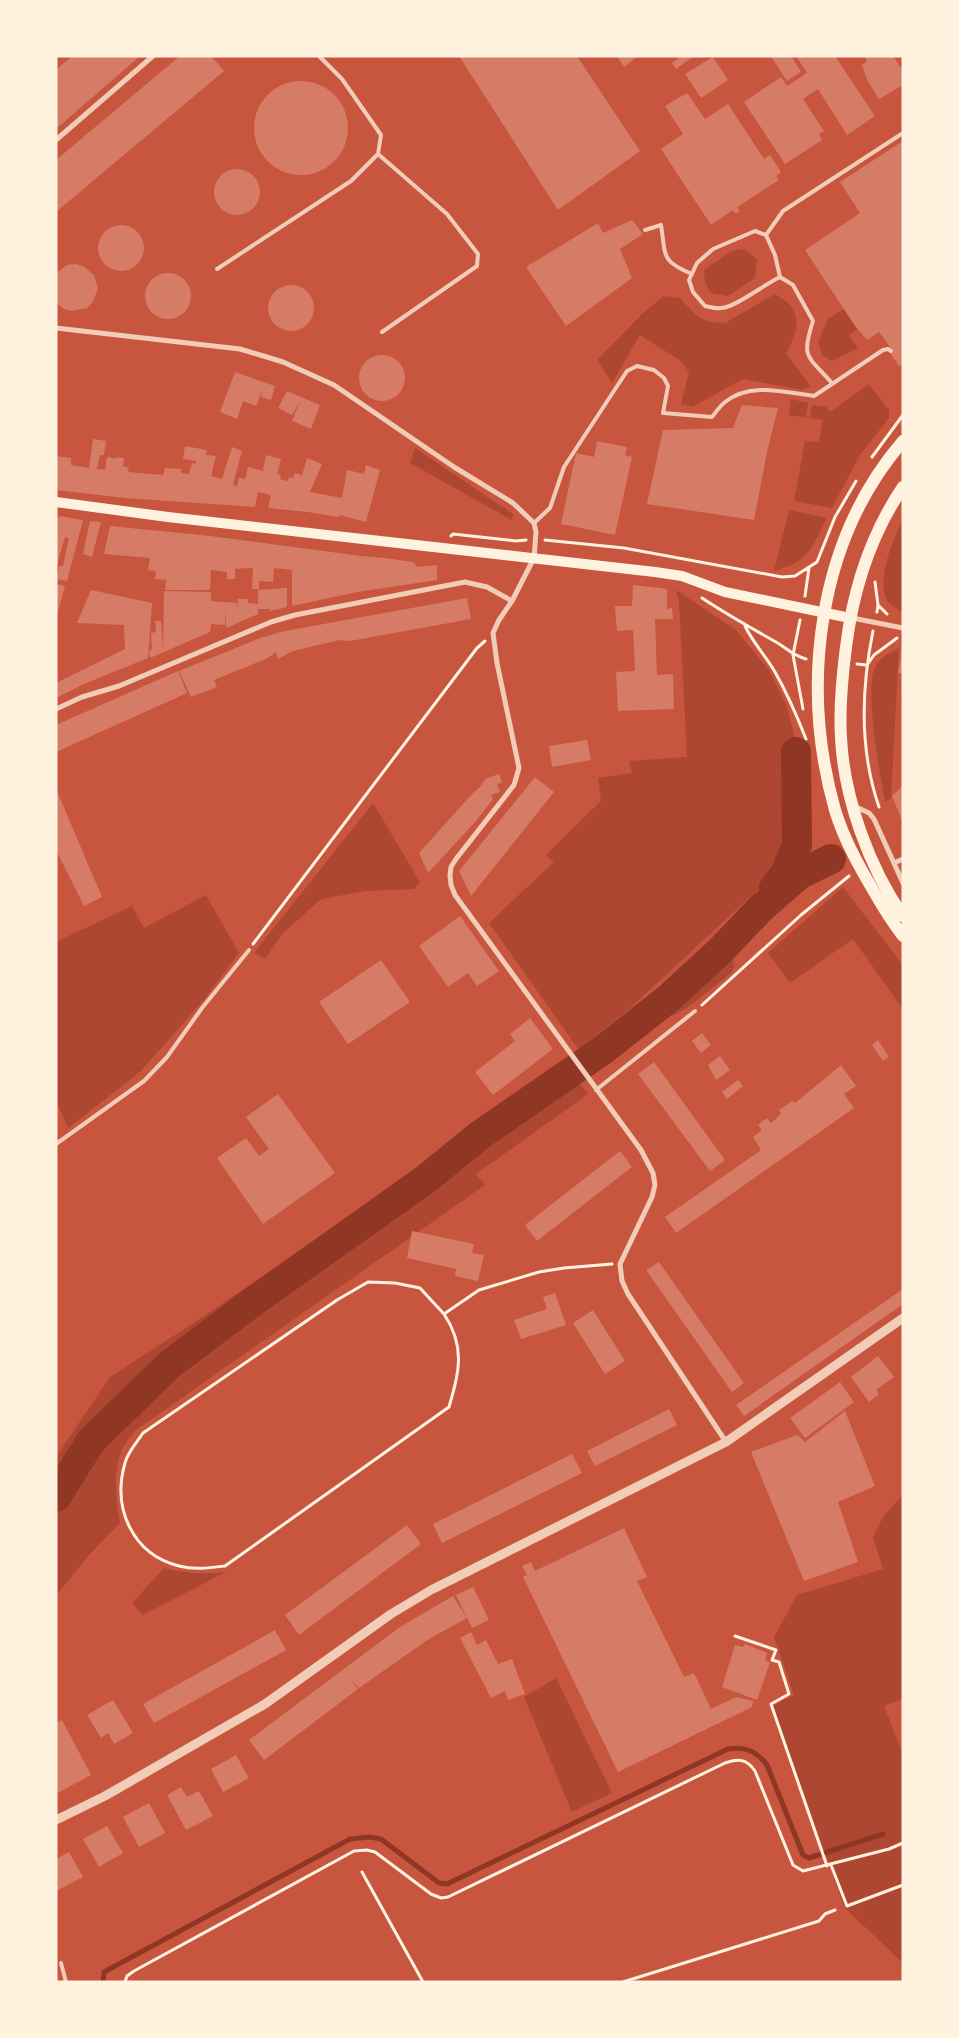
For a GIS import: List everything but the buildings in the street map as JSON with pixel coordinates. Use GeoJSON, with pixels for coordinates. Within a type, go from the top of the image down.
{"type":"FeatureCollection","features":[{"type":"Feature","properties":{"kind":"main road"},"geometry":{"type":"LineString","coordinates":[[903,441],[870,484],[851,522],[835,568],[823,613],[818,673],[818,710],[822,751],[838,819],[858,864],[903,936]]}},
{"type":"Feature","properties":{"kind":"main road"},"geometry":{"type":"LineString","coordinates":[[903,487],[880,527],[861,576],[850,618],[842,675],[841,739],[845,772],[870,857],[903,916]]}},
{"type":"Feature","properties":{"kind":"main road"},"geometry":{"type":"LineString","coordinates":[[56,502],[168,517],[682,576],[725,592],[850,618]]}},
{"type":"Feature","properties":{"kind":"street"},"geometry":{"type":"LineString","coordinates":[[56,140],[153,56]]}},
{"type":"Feature","properties":{"kind":"street"},"geometry":{"type":"LineString","coordinates":[[56,328],[240,349],[283,362],[334,385],[454,467],[513,503],[534,523],[536,539],[534,558],[512,601],[499,620],[494,633],[497,663],[519,768],[514,785],[456,859],[450,875],[451,886],[455,895],[641,1150],[653,1173],[655,1185],[652,1197],[620,1264],[622,1281],[628,1294],[726,1442]]}},
{"type":"Feature","properties":{"kind":"street"},"geometry":{"type":"LineString","coordinates":[[56,709],[82,697],[118,686],[271,622],[295,615],[466,582],[487,587],[512,601]]}},
{"type":"Feature","properties":{"kind":"street"},"geometry":{"type":"LineString","coordinates":[[850,618],[903,628]]}},
{"type":"Feature","properties":{"kind":"street"},"geometry":{"type":"LineString","coordinates":[[854,806],[868,813],[874,819],[903,884]]}},
{"type":"Feature","properties":{"kind":"street"},"geometry":{"type":"LineString","coordinates":[[894,863],[903,859]]}},
{"type":"Feature","properties":{"kind":"street"},"geometry":{"type":"LineString","coordinates":[[56,1820],[104,1796],[265,1704],[392,1614],[431,1590],[726,1442],[903,1318]]}},
{"type":"Feature","properties":{"kind":"lane"},"geometry":{"type":"LineString","coordinates":[[217,269],[351,181],[378,154],[381,135],[342,79],[319,56]]}},
{"type":"Feature","properties":{"kind":"lane"},"geometry":{"type":"LineString","coordinates":[[766,235],[782,211],[903,133]]}},
{"type":"Feature","properties":{"kind":"lane"},"geometry":{"type":"LineString","coordinates":[[378,154],[447,214],[478,254],[478,266],[382,332]]}},
{"type":"Feature","properties":{"kind":"lane"},"geometry":{"type":"LineString","coordinates":[[645,230],[661,225],[666,256],[671,266],[692,274]]}},
{"type":"Feature","properties":{"kind":"lane"},"geometry":{"type":"LineString","coordinates":[[780,277],[735,304],[722,308],[705,306],[693,292],[689,280],[696,263],[714,249],[755,231],[766,235],[775,255],[780,277],[793,286],[813,321],[806,342],[807,355],[832,382]]}},
{"type":"Feature","properties":{"kind":"lane"},"geometry":{"type":"LineString","coordinates":[[534,523],[550,508],[564,467],[610,396],[627,371],[637,366],[654,370],[664,378],[668,386],[663,413],[712,417],[726,402],[748,391],[762,389],[814,396],[832,382],[883,350],[888,349],[892,352]]}},
{"type":"Feature","properties":{"kind":"lane"},"geometry":{"type":"LineString","coordinates":[[56,1144],[144,1081],[167,1056],[202,1008],[249,950]]}},
{"type":"Feature","properties":{"kind":"lane"},"geometry":{"type":"LineString","coordinates":[[596,1090],[695,1011]]}},
{"type":"Feature","properties":{"kind":"lane"},"geometry":{"type":"LineString","coordinates":[[60,1964],[66,1982]]}},
{"type":"Feature","properties":{"kind":"path"},"geometry":{"type":"LineString","coordinates":[[430,547],[453,534],[516,541],[536,539],[624,548],[782,577],[795,576],[817,562]]}},
{"type":"Feature","properties":{"kind":"path"},"geometry":{"type":"LineString","coordinates":[[861,576],[875,580],[878,605],[866,665],[863,708],[865,740],[871,777],[880,812]]}},
{"type":"Feature","properties":{"kind":"path"},"geometry":{"type":"LineString","coordinates":[[697,596],[745,626],[780,644],[793,656],[804,715]]}},
{"type":"Feature","properties":{"kind":"path"},"geometry":{"type":"LineString","coordinates":[[745,626],[775,671],[808,740],[806,724]]}},
{"type":"Feature","properties":{"kind":"path"},"geometry":{"type":"LineString","coordinates":[[249,950],[477,648],[494,633]]}},
{"type":"Feature","properties":{"kind":"path"},"geometry":{"type":"LineString","coordinates":[[866,665],[874,655],[893,640],[903,635]]}},
{"type":"Feature","properties":{"kind":"path"},"geometry":{"type":"LineString","coordinates":[[695,1011],[801,915],[850,875]]}},
{"type":"Feature","properties":{"kind":"path"},"geometry":{"type":"LineString","coordinates":[[444,1314],[479,1290],[539,1272],[564,1268],[620,1264]]}},
{"type":"Feature","properties":{"kind":"path"},"geometry":{"type":"LineString","coordinates":[[368,1282],[395,1283],[420,1288],[444,1314],[454,1329],[460,1366],[449,1407],[225,1566],[201,1569],[180,1567],[159,1560],[139,1543],[128,1528],[121,1487],[125,1461],[143,1433],[337,1300],[368,1282]]}},
{"type":"Feature","properties":{"kind":"path"},"geometry":{"type":"LineString","coordinates":[[735,1636],[776,1650],[772,1660],[779,1662],[789,1694],[771,1704],[829,1866],[847,1906],[903,1884]]}},
{"type":"Feature","properties":{"kind":"path"},"geometry":{"type":"LineString","coordinates":[[125,1982],[134,1971],[354,1852],[367,1850],[375,1852],[432,1894],[441,1898],[448,1897],[725,1763],[737,1760],[747,1762],[755,1771],[793,1865],[804,1871],[829,1866],[889,1849],[903,1843]]}},
{"type":"Feature","properties":{"kind":"path"},"geometry":{"type":"LineString","coordinates":[[362,1872],[424,1982]]}},
{"type":"Feature","properties":{"kind":"path"},"geometry":{"type":"LineString","coordinates":[[623,1982],[819,1921],[825,1914],[835,1910]]}},
{"type":"Feature","properties":{"kind":"shaded area"},"geometry":{"type":"Polygon","coordinates":[[[743,249],[757,259],[755,278],[728,296],[711,293],[705,282],[704,270],[732,251],[743,249]]]}},
{"type":"Feature","properties":{"kind":"shaded area"},"geometry":{"type":"Polygon","coordinates":[[[775,294],[791,306],[796,320],[794,335],[786,353],[811,387],[802,390],[743,379],[692,407],[681,404],[689,372],[681,361],[640,335],[612,383],[597,360],[642,314],[664,296],[680,298],[698,317],[710,322],[725,323],[775,294]]]}},
{"type":"Feature","properties":{"kind":"shaded area"},"geometry":{"type":"Polygon","coordinates":[[[845,308],[858,329],[849,335],[858,348],[832,361],[822,355],[818,342],[828,319],[845,308]]]}},
{"type":"Feature","properties":{"kind":"shaded area"},"geometry":{"type":"Polygon","coordinates":[[[869,384],[889,410],[889,418],[860,455],[832,508],[794,501],[805,441],[819,442],[823,420],[789,415],[791,399],[808,403],[806,416],[810,417],[812,405],[827,407],[830,412],[869,384]]]}},
{"type":"Feature","properties":{"kind":"shaded area"},"geometry":{"type":"Polygon","coordinates":[[[415,448],[513,514],[512,520],[410,463],[415,448]]]}},
{"type":"Feature","properties":{"kind":"shaded area"},"geometry":{"type":"Polygon","coordinates":[[[789,510],[827,518],[813,546],[803,558],[796,563],[774,571],[789,510]]]}},
{"type":"Feature","properties":{"kind":"shaded area"},"geometry":{"type":"Polygon","coordinates":[[[903,520],[903,612],[889,603],[883,585],[890,550],[903,520]]]}},
{"type":"Feature","properties":{"kind":"shaded area"},"geometry":{"type":"Polygon","coordinates":[[[676,590],[736,630],[769,670],[786,704],[793,730],[802,784],[802,799],[789,813],[787,819],[788,848],[786,856],[776,873],[628,1010],[579,1050],[489,923],[554,862],[546,855],[601,801],[598,778],[632,773],[629,761],[687,757],[679,601],[676,590]]]}},
{"type":"Feature","properties":{"kind":"shaded area"},"geometry":{"type":"Polygon","coordinates":[[[899,648],[891,799],[885,801],[874,734],[871,696],[872,681],[874,670],[878,663],[887,654],[899,648]]]}},
{"type":"Feature","properties":{"kind":"shaded area"},"geometry":{"type":"Polygon","coordinates":[[[373,803],[420,882],[414,889],[366,891],[321,899],[282,934],[265,959],[254,953],[373,803]]]}},
{"type":"Feature","properties":{"kind":"shaded area"},"geometry":{"type":"Polygon","coordinates":[[[843,887],[903,965],[903,1009],[853,939],[790,983],[768,953],[843,887]]]}},
{"type":"Feature","properties":{"kind":"shaded area"},"geometry":{"type":"Polygon","coordinates":[[[206,895],[239,953],[202,1002],[140,1072],[68,1128],[56,1101],[56,942],[132,906],[144,928],[206,895]]]}},
{"type":"Feature","properties":{"kind":"shaded area"},"geometry":{"type":"Polygon","coordinates":[[[733,958],[734,967],[731,973],[692,1004],[675,1015],[660,1015],[687,991],[733,958]]]}},
{"type":"Feature","properties":{"kind":"shaded area"},"geometry":{"type":"Polygon","coordinates":[[[575,1077],[588,1094],[476,1174],[485,1185],[136,1430],[120,1454],[116,1473],[116,1494],[120,1523],[89,1555],[56,1596],[56,1457],[110,1377],[333,1229],[448,1144],[457,1162],[575,1077]]]}},
{"type":"Feature","properties":{"kind":"shaded area"},"geometry":{"type":"Polygon","coordinates":[[[903,1495],[903,1699],[884,1706],[903,1754],[903,1963],[845,1908],[772,1706],[794,1695],[774,1637],[797,1595],[883,1569],[873,1537],[884,1515],[903,1495]]]}},
{"type":"Feature","properties":{"kind":"shaded area"},"geometry":{"type":"Polygon","coordinates":[[[164,1568],[195,1573],[226,1572],[143,1615],[132,1603],[164,1568]]]}},
{"type":"Feature","properties":{"kind":"shaded area"},"geometry":{"type":"Polygon","coordinates":[[[556,1678],[612,1793],[572,1812],[524,1697],[556,1678]]]}},
{"type":"Feature","properties":{"kind":"waterway"},"geometry":{"type":"LineString","coordinates":[[774,888],[785,874],[797,845],[796,752]]}},
{"type":"Feature","properties":{"kind":"waterway"},"geometry":{"type":"LineString","coordinates":[[56,1497],[91,1441],[169,1365],[254,1301],[426,1179],[480,1135],[603,1050],[669,998],[720,951],[761,908],[800,874],[831,859]]}},
{"type":"Feature","properties":{"kind":"waterway"},"geometry":{"type":"LineString","coordinates":[[103,1982],[104,1972],[350,1839],[370,1837],[381,1839],[439,1883],[447,1884],[728,1749],[740,1748],[755,1753],[767,1765],[803,1855],[809,1858],[883,1834]]}}]}
